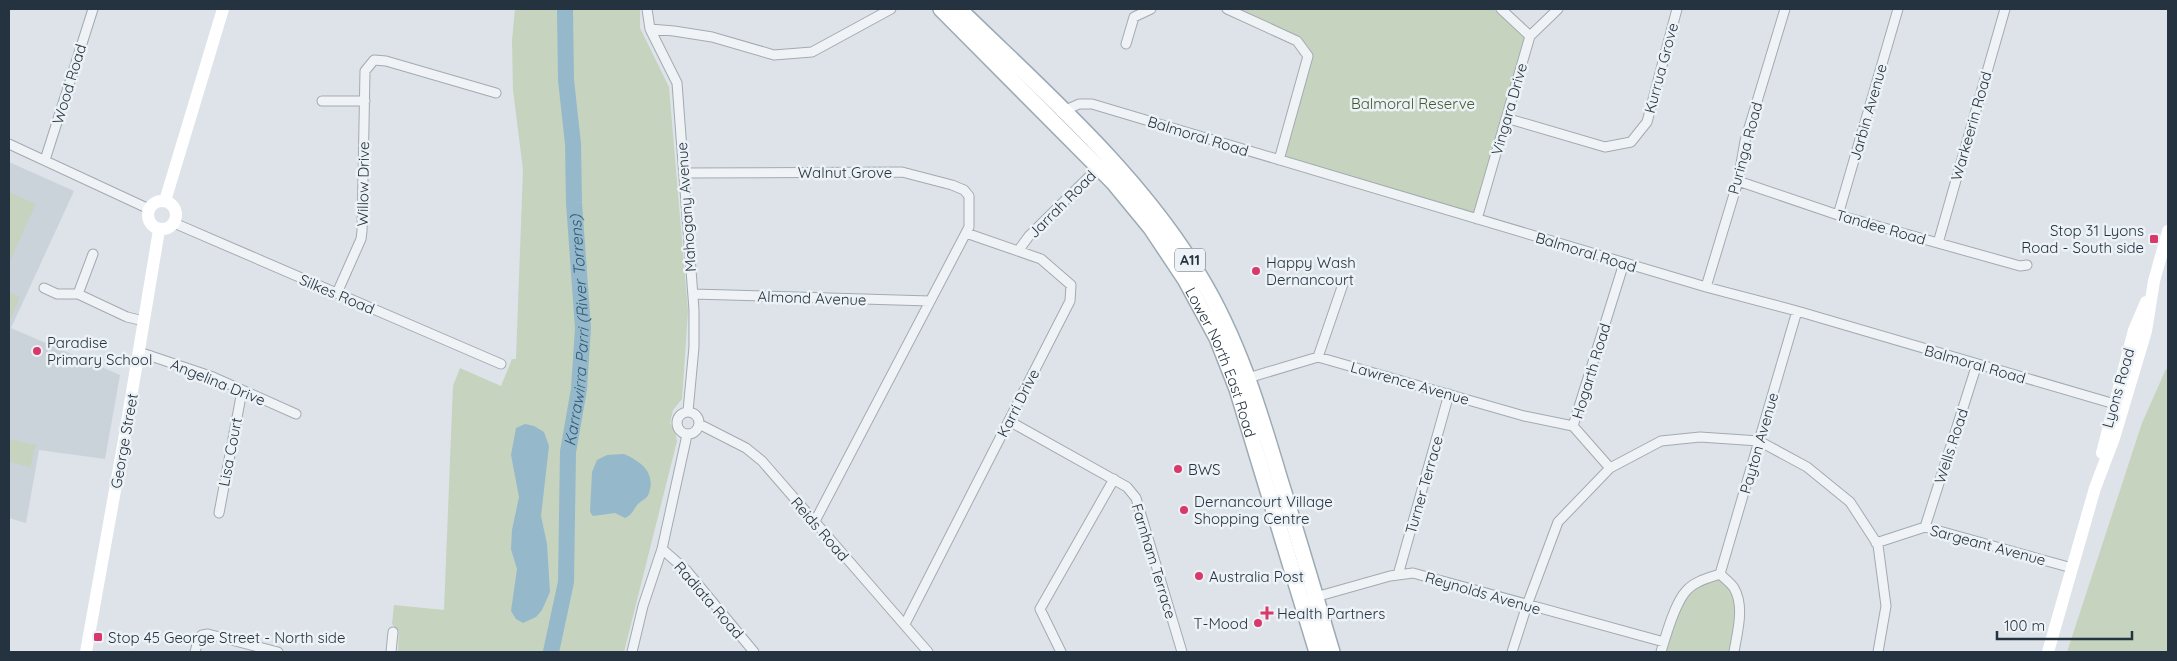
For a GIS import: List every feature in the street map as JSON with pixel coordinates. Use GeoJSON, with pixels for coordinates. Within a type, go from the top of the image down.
{"type":"FeatureCollection","features":[{"type":"Feature","properties":{"kind":"main road","name":"Lower North East Road"},"geometry":{"type":"LineString","coordinates":[[942,9],[1057,115]]}},
{"type":"Feature","properties":{"kind":"main road","name":"Lower North East Road"},"geometry":{"type":"LineString","coordinates":[[959,9],[1057,115],[1103,162],[1148,203],[1190,260],[1222,318],[1248,378],[1309,599],[1317,652]]}},
{"type":"Feature","properties":{"kind":"main road","name":"Lower North East Road"},"geometry":{"type":"LineString","coordinates":[[1103,162],[1186,279],[1217,338],[1245,411],[1309,599],[1332,652]]}},
{"type":"Feature","properties":{"kind":"street","name":"Wood Road"},"geometry":{"type":"LineString","coordinates":[[45,160],[93,9]]}},
{"type":"Feature","properties":{"kind":"street"},"geometry":{"type":"LineString","coordinates":[[165,201],[223,9]]}},
{"type":"Feature","properties":{"kind":"street","name":"Mahogany Avenue"},"geometry":{"type":"LineString","coordinates":[[647,9],[650,29],[677,83],[693,294],[694,347],[688,411]]}},
{"type":"Feature","properties":{"kind":"street"},"geometry":{"type":"LineString","coordinates":[[650,29],[712,37],[774,55],[812,52],[891,9]]}},
{"type":"Feature","properties":{"kind":"street"},"geometry":{"type":"LineString","coordinates":[[1126,44],[1134,17],[1151,9]]}},
{"type":"Feature","properties":{"kind":"street"},"geometry":{"type":"LineString","coordinates":[[1227,9],[1297,40],[1308,56],[1279,160]]}},
{"type":"Feature","properties":{"kind":"street"},"geometry":{"type":"LineString","coordinates":[[1501,9],[1530,36]]}},
{"type":"Feature","properties":{"kind":"street","name":"Vingara Drive"},"geometry":{"type":"LineString","coordinates":[[1476,219],[1530,36],[1558,9]]}},
{"type":"Feature","properties":{"kind":"street","name":"Kurrua Grove"},"geometry":{"type":"LineString","coordinates":[[1506,118],[1605,147],[1631,142],[1647,122],[1678,9]]}},
{"type":"Feature","properties":{"kind":"street","name":"Puringa Road"},"geometry":{"type":"LineString","coordinates":[[1706,288],[1738,180],[1745,141],[1786,9]]}},
{"type":"Feature","properties":{"kind":"street","name":"Jarbin Avenue"},"geometry":{"type":"LineString","coordinates":[[1838,215],[1898,9]]}},
{"type":"Feature","properties":{"kind":"street","name":"Warkeerin Road"},"geometry":{"type":"LineString","coordinates":[[1938,243],[2005,9]]}},
{"type":"Feature","properties":{"kind":"street","name":"Willow Drive"},"geometry":{"type":"LineString","coordinates":[[337,293],[362,231],[366,71],[374,60],[380,60],[496,93]]}},
{"type":"Feature","properties":{"kind":"street"},"geometry":{"type":"LineString","coordinates":[[322,101],[365,101]]}},
{"type":"Feature","properties":{"kind":"street","name":"Balmoral Road"},"geometry":{"type":"LineString","coordinates":[[1057,115],[1078,104],[1092,104],[1706,288],[1797,311],[2119,405]]}},
{"type":"Feature","properties":{"kind":"street"},"geometry":{"type":"LineString","coordinates":[[9,144],[149,209]]}},
{"type":"Feature","properties":{"kind":"street","name":"Jarrah Road"},"geometry":{"type":"LineString","coordinates":[[1018,251],[1029,236],[1103,162]]}},
{"type":"Feature","properties":{"kind":"street","name":"Walnut Grove"},"geometry":{"type":"LineString","coordinates":[[684,173],[883,171],[912,173],[964,190],[970,196],[967,230]]}},
{"type":"Feature","properties":{"kind":"street","name":"Tandee Road"},"geometry":{"type":"LineString","coordinates":[[1738,180],[1838,215],[2020,266],[2027,265]]}},
{"type":"Feature","properties":{"kind":"street"},"geometry":{"type":"LineString","coordinates":[[165,201],[174,208],[176,218],[174,223],[169,228],[159,230],[151,226],[148,221],[149,209],[155,202],[165,201]]}},
{"type":"Feature","properties":{"kind":"street","name":"Silkes Road"},"geometry":{"type":"LineString","coordinates":[[174,223],[501,364]]}},
{"type":"Feature","properties":{"kind":"street","name":"George Street"},"geometry":{"type":"LineString","coordinates":[[86,652],[159,230]]}},
{"type":"Feature","properties":{"kind":"street"},"geometry":{"type":"LineString","coordinates":[[814,523],[967,230]]}},
{"type":"Feature","properties":{"kind":"street","name":"Karri Drive"},"geometry":{"type":"LineString","coordinates":[[905,624],[1070,301],[1071,285],[1041,259],[967,230]]}},
{"type":"Feature","properties":{"kind":"street","name":"Lyons Road"},"geometry":{"type":"LineString","coordinates":[[2048,652],[2119,405],[2146,332],[2152,291],[2168,231]]}},
{"type":"Feature","properties":{"kind":"street"},"geometry":{"type":"LineString","coordinates":[[78,294],[93,254]]}},
{"type":"Feature","properties":{"kind":"street","name":"Hogarth Road"},"geometry":{"type":"LineString","coordinates":[[1610,468],[1573,426],[1624,263]]}},
{"type":"Feature","properties":{"kind":"street"},"geometry":{"type":"LineString","coordinates":[[1248,378],[1318,357],[1343,284]]}},
{"type":"Feature","properties":{"kind":"street"},"geometry":{"type":"LineString","coordinates":[[44,288],[57,294],[78,294],[127,317],[144,321]]}},
{"type":"Feature","properties":{"kind":"street","name":"Almond Avenue"},"geometry":{"type":"LineString","coordinates":[[693,294],[930,301]]}},
{"type":"Feature","properties":{"kind":"street","name":"Payton Avenue"},"geometry":{"type":"LineString","coordinates":[[1720,574],[1797,311]]}},
{"type":"Feature","properties":{"kind":"street","name":"Angelina Drive"},"geometry":{"type":"LineString","coordinates":[[139,352],[189,368],[296,414]]}},
{"type":"Feature","properties":{"kind":"street","name":"Lawrence Avenue"},"geometry":{"type":"LineString","coordinates":[[1318,357],[1524,416],[1573,426]]}},
{"type":"Feature","properties":{"kind":"street","name":"Wells Road"},"geometry":{"type":"LineString","coordinates":[[1925,527],[1976,364]]}},
{"type":"Feature","properties":{"kind":"street","name":"Lisa Court"},"geometry":{"type":"LineString","coordinates":[[219,513],[242,391]]}},
{"type":"Feature","properties":{"kind":"street","name":"Turner Terrace"},"geometry":{"type":"LineString","coordinates":[[1398,575],[1449,394]]}},
{"type":"Feature","properties":{"kind":"street"},"geometry":{"type":"LineString","coordinates":[[688,411],[696,415],[699,424],[696,431],[687,435],[680,432],[676,422],[680,416],[688,411]]}},
{"type":"Feature","properties":{"kind":"street","name":"Farnham Terrace"},"geometry":{"type":"LineString","coordinates":[[1009,421],[1114,479],[1127,487],[1136,498],[1182,652]]}},
{"type":"Feature","properties":{"kind":"street","name":"Reids Road"},"geometry":{"type":"LineString","coordinates":[[699,424],[746,448],[762,461],[928,652]]}},
{"type":"Feature","properties":{"kind":"street"},"geometry":{"type":"LineString","coordinates":[[632,652],[643,606],[662,549],[687,435]]}},
{"type":"Feature","properties":{"kind":"street"},"geometry":{"type":"LineString","coordinates":[[1512,652],[1527,605],[1558,522],[1610,468],[1661,441],[1700,437],[1759,441],[1807,467],[1850,502],[1876,543],[1886,606],[1878,652]]}},
{"type":"Feature","properties":{"kind":"street"},"geometry":{"type":"LineString","coordinates":[[1061,652],[1040,609],[1114,479]]}},
{"type":"Feature","properties":{"kind":"street","name":"Sargeant Avenue"},"geometry":{"type":"LineString","coordinates":[[1876,543],[1925,527],[2072,568]]}},
{"type":"Feature","properties":{"kind":"street","name":"Radiata Road"},"geometry":{"type":"LineString","coordinates":[[662,549],[687,571],[754,652]]}},
{"type":"Feature","properties":{"kind":"street","name":"Reynolds Avenue"},"geometry":{"type":"LineString","coordinates":[[1309,599],[1398,575],[1413,573],[1664,642]]}},
{"type":"Feature","properties":{"kind":"street"},"geometry":{"type":"LineString","coordinates":[[1662,652],[1678,605],[1687,590],[1702,580],[1720,574],[1734,588],[1739,605],[1734,652]]}},
{"type":"Feature","properties":{"kind":"street"},"geometry":{"type":"LineString","coordinates":[[391,652],[393,632]]}},
{"type":"Feature","properties":{"kind":"street"},"geometry":{"type":"LineString","coordinates":[[195,652],[199,638],[202,635],[208,634],[278,652]]}},
{"type":"Feature","properties":{"kind":"shaded area","name":"Paradise Primary School"},"geometry":{"type":"Polygon","coordinates":[[[9,162],[74,191],[11,328],[120,375],[105,459],[39,450],[26,523],[9,518],[9,162]]]}},
{"type":"Feature","properties":{"kind":"green space"},"geometry":{"type":"Polygon","coordinates":[[[515,9],[640,9],[640,28],[669,87],[688,311],[682,399],[673,410],[670,423],[675,431],[677,441],[624,652],[398,652],[399,631],[392,624],[394,605],[444,610],[453,386],[460,368],[501,386],[512,359],[516,359],[523,170],[513,90],[512,41],[515,9]]]}},
{"type":"Feature","properties":{"kind":"green space","name":"Balmoral Reserve"},"geometry":{"type":"Polygon","coordinates":[[[1227,9],[1501,9],[1530,36],[1477,219],[1279,160],[1308,56],[1297,40],[1227,9]]]}},
{"type":"Feature","properties":{"kind":"green space"},"geometry":{"type":"Polygon","coordinates":[[[9,192],[36,204],[9,263],[9,192]]]}},
{"type":"Feature","properties":{"kind":"green space"},"geometry":{"type":"Polygon","coordinates":[[[9,292],[20,297],[10,320],[9,319],[9,292]]]}},
{"type":"Feature","properties":{"kind":"green space"},"geometry":{"type":"Polygon","coordinates":[[[2166,369],[2168,369],[2168,652],[2067,652],[2142,423],[2166,369]]]}},
{"type":"Feature","properties":{"kind":"green space"},"geometry":{"type":"Polygon","coordinates":[[[9,439],[36,445],[30,467],[9,462],[9,439]]]}},
{"type":"Feature","properties":{"kind":"green space"},"geometry":{"type":"Polygon","coordinates":[[[1720,574],[1734,588],[1739,605],[1734,652],[1662,652],[1687,590],[1720,574]]]}},
{"type":"Feature","properties":{"kind":"water"},"geometry":{"type":"Polygon","coordinates":[[[525,424],[534,426],[544,432],[549,446],[541,516],[547,544],[550,592],[542,610],[536,617],[523,623],[516,619],[511,611],[517,569],[511,549],[512,530],[519,497],[511,455],[516,428],[525,424]]]}},
{"type":"Feature","properties":{"kind":"water"},"geometry":{"type":"Polygon","coordinates":[[[624,454],[636,460],[648,473],[651,486],[648,495],[625,518],[615,513],[593,516],[590,512],[592,472],[597,460],[607,455],[624,454]]]}},
{"type":"Feature","properties":{"kind":"waterway","name":"Karrawirra Parri (River Torrens)"},"geometry":{"type":"LineString","coordinates":[[551,652],[566,582],[568,452],[579,389],[583,328],[574,203],[573,144],[566,80],[565,9]]}},
{"type":"Feature","properties":{"kind":"place","name":"Stop 31 Lyons Road - South side"},"geometry":{"type":"Point","coordinates":[2154,239]}},
{"type":"Feature","properties":{"kind":"place","name":"Happy Wash Dernancourt"},"geometry":{"type":"Point","coordinates":[1256,271]}},
{"type":"Feature","properties":{"kind":"place","name":"Paradise Primary School"},"geometry":{"type":"Point","coordinates":[37,351]}},
{"type":"Feature","properties":{"kind":"place","name":"BWS"},"geometry":{"type":"Point","coordinates":[1178,469]}},
{"type":"Feature","properties":{"kind":"place","name":"Dernancourt Village Shopping Centre"},"geometry":{"type":"Point","coordinates":[1184,510]}},
{"type":"Feature","properties":{"kind":"place","name":"Australia Post"},"geometry":{"type":"Point","coordinates":[1199,576]}},
{"type":"Feature","properties":{"kind":"place","name":"Health Partners"},"geometry":{"type":"Point","coordinates":[1267,613]}},
{"type":"Feature","properties":{"kind":"place","name":"T-Mood"},"geometry":{"type":"Point","coordinates":[1258,623]}},
{"type":"Feature","properties":{"kind":"place","name":"Stop 45 George Street - North side"},"geometry":{"type":"Point","coordinates":[98,637]}}]}
